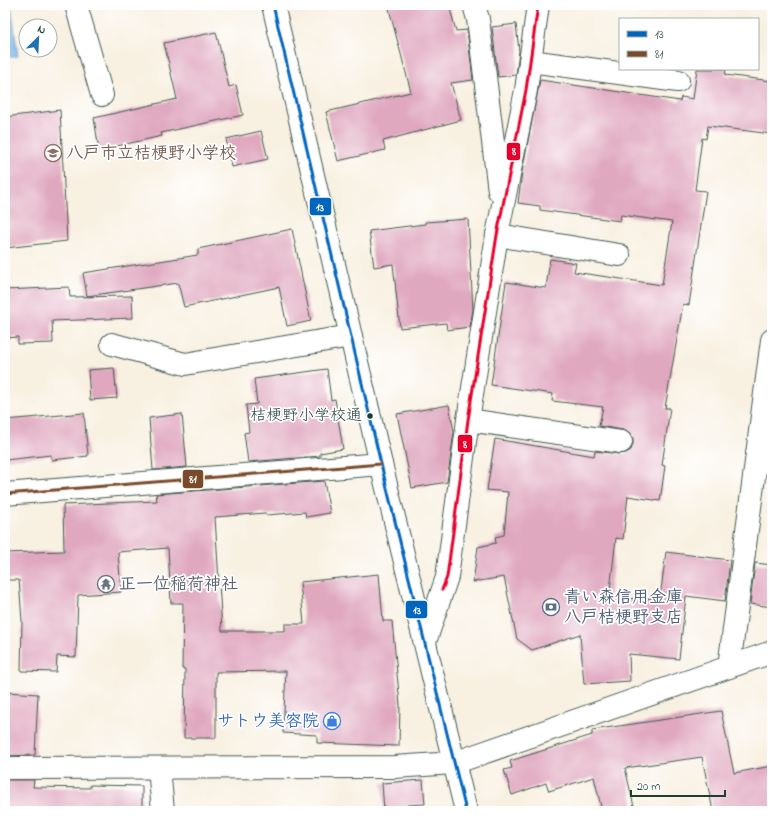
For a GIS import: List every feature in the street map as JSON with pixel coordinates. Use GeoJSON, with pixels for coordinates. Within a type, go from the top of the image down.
{"type":"FeatureCollection","features":[{"type":"Feature","properties":{"kind":"street"},"geometry":{"type":"LineString","coordinates":[[76,5],[102,95]]}},
{"type":"Feature","properties":{"kind":"street"},"geometry":{"type":"LineString","coordinates":[[273,5],[381,464],[466,811]]}},
{"type":"Feature","properties":{"kind":"street"},"geometry":{"type":"LineString","coordinates":[[474,5],[479,27],[501,210]]}},
{"type":"Feature","properties":{"kind":"street"},"geometry":{"type":"LineString","coordinates":[[425,642],[447,577],[468,420],[497,235],[526,90],[538,5]]}},
{"type":"Feature","properties":{"kind":"street"},"geometry":{"type":"LineString","coordinates":[[530,61],[678,81]]}},
{"type":"Feature","properties":{"kind":"street"},"geometry":{"type":"LineString","coordinates":[[497,235],[619,255]]}},
{"type":"Feature","properties":{"kind":"street"},"geometry":{"type":"LineString","coordinates":[[112,344],[184,364],[351,336]]}},
{"type":"Feature","properties":{"kind":"street"},"geometry":{"type":"LineString","coordinates":[[729,667],[772,340]]}},
{"type":"Feature","properties":{"kind":"street"},"geometry":{"type":"LineString","coordinates":[[468,420],[621,442]]}},
{"type":"Feature","properties":{"kind":"street"},"geometry":{"type":"LineString","coordinates":[[5,494],[381,464]]}},
{"type":"Feature","properties":{"kind":"street"},"geometry":{"type":"LineString","coordinates":[[5,768],[394,767],[454,762],[772,652]]}},
{"type":"Feature","properties":{"kind":"street"},"geometry":{"type":"LineString","coordinates":[[159,768],[163,811]]}},
{"type":"Feature","properties":{"kind":"water"},"geometry":{"type":"Polygon","coordinates":[[[5,5],[11,5],[18,56],[5,58],[5,5]]]}},
{"type":"Feature","properties":{"kind":"building"},"geometry":{"type":"Polygon","coordinates":[[[388,5],[449,5],[456,31],[467,30],[473,80],[451,83],[461,120],[383,141],[385,150],[338,161],[326,112],[411,92],[388,5]]]}},
{"type":"Feature","properties":{"kind":"building"},"geometry":{"type":"Polygon","coordinates":[[[516,24],[519,51],[516,75],[498,77],[492,27],[516,24]]]}},
{"type":"Feature","properties":{"kind":"building"},"geometry":{"type":"Polygon","coordinates":[[[216,32],[229,87],[236,85],[243,115],[161,133],[162,136],[99,150],[94,118],[177,99],[164,43],[216,32]]]}},
{"type":"Feature","properties":{"kind":"building"},"geometry":{"type":"Polygon","coordinates":[[[697,70],[726,70],[725,75],[772,81],[772,134],[708,126],[706,139],[702,138],[695,190],[706,191],[689,305],[683,304],[665,408],[670,408],[662,465],[665,466],[660,501],[628,496],[623,539],[616,538],[609,599],[660,598],[666,552],[730,560],[725,601],[686,596],[679,659],[629,654],[630,681],[584,684],[580,634],[532,650],[517,639],[504,577],[473,582],[478,547],[496,543],[495,537],[504,535],[508,492],[487,490],[495,439],[594,456],[595,451],[619,454],[626,453],[631,450],[633,438],[629,432],[599,426],[603,407],[552,401],[553,394],[491,385],[506,282],[546,288],[550,259],[576,263],[574,272],[662,285],[672,222],[621,215],[620,221],[540,210],[540,206],[518,203],[522,172],[540,80],[680,101],[681,97],[693,99],[697,70]]]}},
{"type":"Feature","properties":{"kind":"building"},"geometry":{"type":"Polygon","coordinates":[[[60,110],[67,241],[5,248],[5,117],[60,110]]]}},
{"type":"Feature","properties":{"kind":"building"},"geometry":{"type":"Polygon","coordinates":[[[261,131],[268,159],[232,167],[226,139],[261,131]]]}},
{"type":"Feature","properties":{"kind":"building"},"geometry":{"type":"Polygon","coordinates":[[[468,219],[473,310],[470,327],[447,330],[446,323],[400,328],[393,264],[374,267],[369,231],[425,224],[425,222],[468,219]]]}},
{"type":"Feature","properties":{"kind":"building"},"geometry":{"type":"Polygon","coordinates":[[[292,229],[311,321],[287,326],[279,287],[184,307],[178,283],[87,296],[83,273],[198,255],[198,249],[292,229]]]}},
{"type":"Feature","properties":{"kind":"building"},"geometry":{"type":"Polygon","coordinates":[[[69,287],[70,297],[132,296],[133,318],[52,321],[53,343],[18,344],[18,337],[5,338],[5,290],[69,287]]]}},
{"type":"Feature","properties":{"kind":"building"},"geometry":{"type":"Polygon","coordinates":[[[114,368],[117,398],[90,400],[88,370],[114,368]]]}},
{"type":"Feature","properties":{"kind":"building"},"geometry":{"type":"Polygon","coordinates":[[[327,369],[331,400],[335,399],[343,449],[320,453],[320,456],[248,462],[244,433],[249,432],[246,405],[257,404],[254,379],[327,369]]]}},
{"type":"Feature","properties":{"kind":"building"},"geometry":{"type":"Polygon","coordinates":[[[449,405],[454,432],[447,482],[412,488],[397,414],[449,405]]]}},
{"type":"Feature","properties":{"kind":"building"},"geometry":{"type":"Polygon","coordinates":[[[84,413],[88,456],[52,460],[51,455],[5,460],[5,420],[84,413]]]}},
{"type":"Feature","properties":{"kind":"building"},"geometry":{"type":"Polygon","coordinates":[[[182,414],[187,467],[153,470],[149,418],[182,414]]]}},
{"type":"Feature","properties":{"kind":"building"},"geometry":{"type":"Polygon","coordinates":[[[324,481],[330,513],[306,517],[305,512],[266,515],[265,513],[215,517],[222,631],[285,631],[285,624],[304,624],[300,582],[379,574],[383,621],[392,621],[400,705],[399,746],[317,743],[317,735],[283,733],[286,671],[216,672],[216,738],[184,738],[185,669],[182,669],[183,603],[171,603],[168,548],[118,552],[121,592],[78,595],[76,657],[57,656],[56,672],[21,671],[22,621],[19,580],[5,580],[5,553],[64,551],[63,505],[157,501],[156,494],[324,481]]]}},
{"type":"Feature","properties":{"kind":"building"},"geometry":{"type":"Polygon","coordinates":[[[755,563],[772,565],[772,607],[750,604],[755,563]]]}},
{"type":"Feature","properties":{"kind":"building"},"geometry":{"type":"Polygon","coordinates":[[[5,692],[38,694],[35,755],[5,756],[5,692]]]}},
{"type":"Feature","properties":{"kind":"building"},"geometry":{"type":"Polygon","coordinates":[[[721,711],[734,773],[772,766],[772,808],[756,811],[713,811],[702,757],[625,768],[635,811],[602,811],[594,777],[549,791],[546,783],[512,795],[504,770],[512,768],[510,761],[592,735],[592,730],[721,711]]]}},
{"type":"Feature","properties":{"kind":"building"},"geometry":{"type":"Polygon","coordinates":[[[5,780],[34,780],[33,787],[90,788],[90,785],[142,786],[142,811],[5,811],[5,780]]]}},
{"type":"Feature","properties":{"kind":"building"},"geometry":{"type":"Polygon","coordinates":[[[423,780],[425,804],[407,805],[408,811],[384,811],[382,783],[423,780]]]}},
{"type":"Feature","properties":{"kind":"transit line","name":"13"},"geometry":{"type":"LineString","coordinates":[[273,5],[381,464],[466,811]]}},
{"type":"Feature","properties":{"kind":"transit line","name":"8"},"geometry":{"type":"LineString","coordinates":[[442,590],[447,577],[468,420],[497,235],[526,90],[538,5]]}},
{"type":"Feature","properties":{"kind":"transit line","name":"81"},"geometry":{"type":"LineString","coordinates":[[5,494],[381,464]]}},
{"type":"Feature","properties":{"kind":"place","name":"八戸市立桔梗野小学校"},"geometry":{"type":"Point","coordinates":[53,153]}},
{"type":"Feature","properties":{"kind":"place","name":"桔梗野小学校通"},"geometry":{"type":"Point","coordinates":[370,416]}},
{"type":"Feature","properties":{"kind":"place","name":"正一位稲荷神社"},"geometry":{"type":"Point","coordinates":[106,584]}},
{"type":"Feature","properties":{"kind":"place","name":"青い森信用金庫 八戸桔梗野支店"},"geometry":{"type":"Point","coordinates":[551,607]}},
{"type":"Feature","properties":{"kind":"place","name":"サトウ美容院"},"geometry":{"type":"Point","coordinates":[332,721]}}]}
